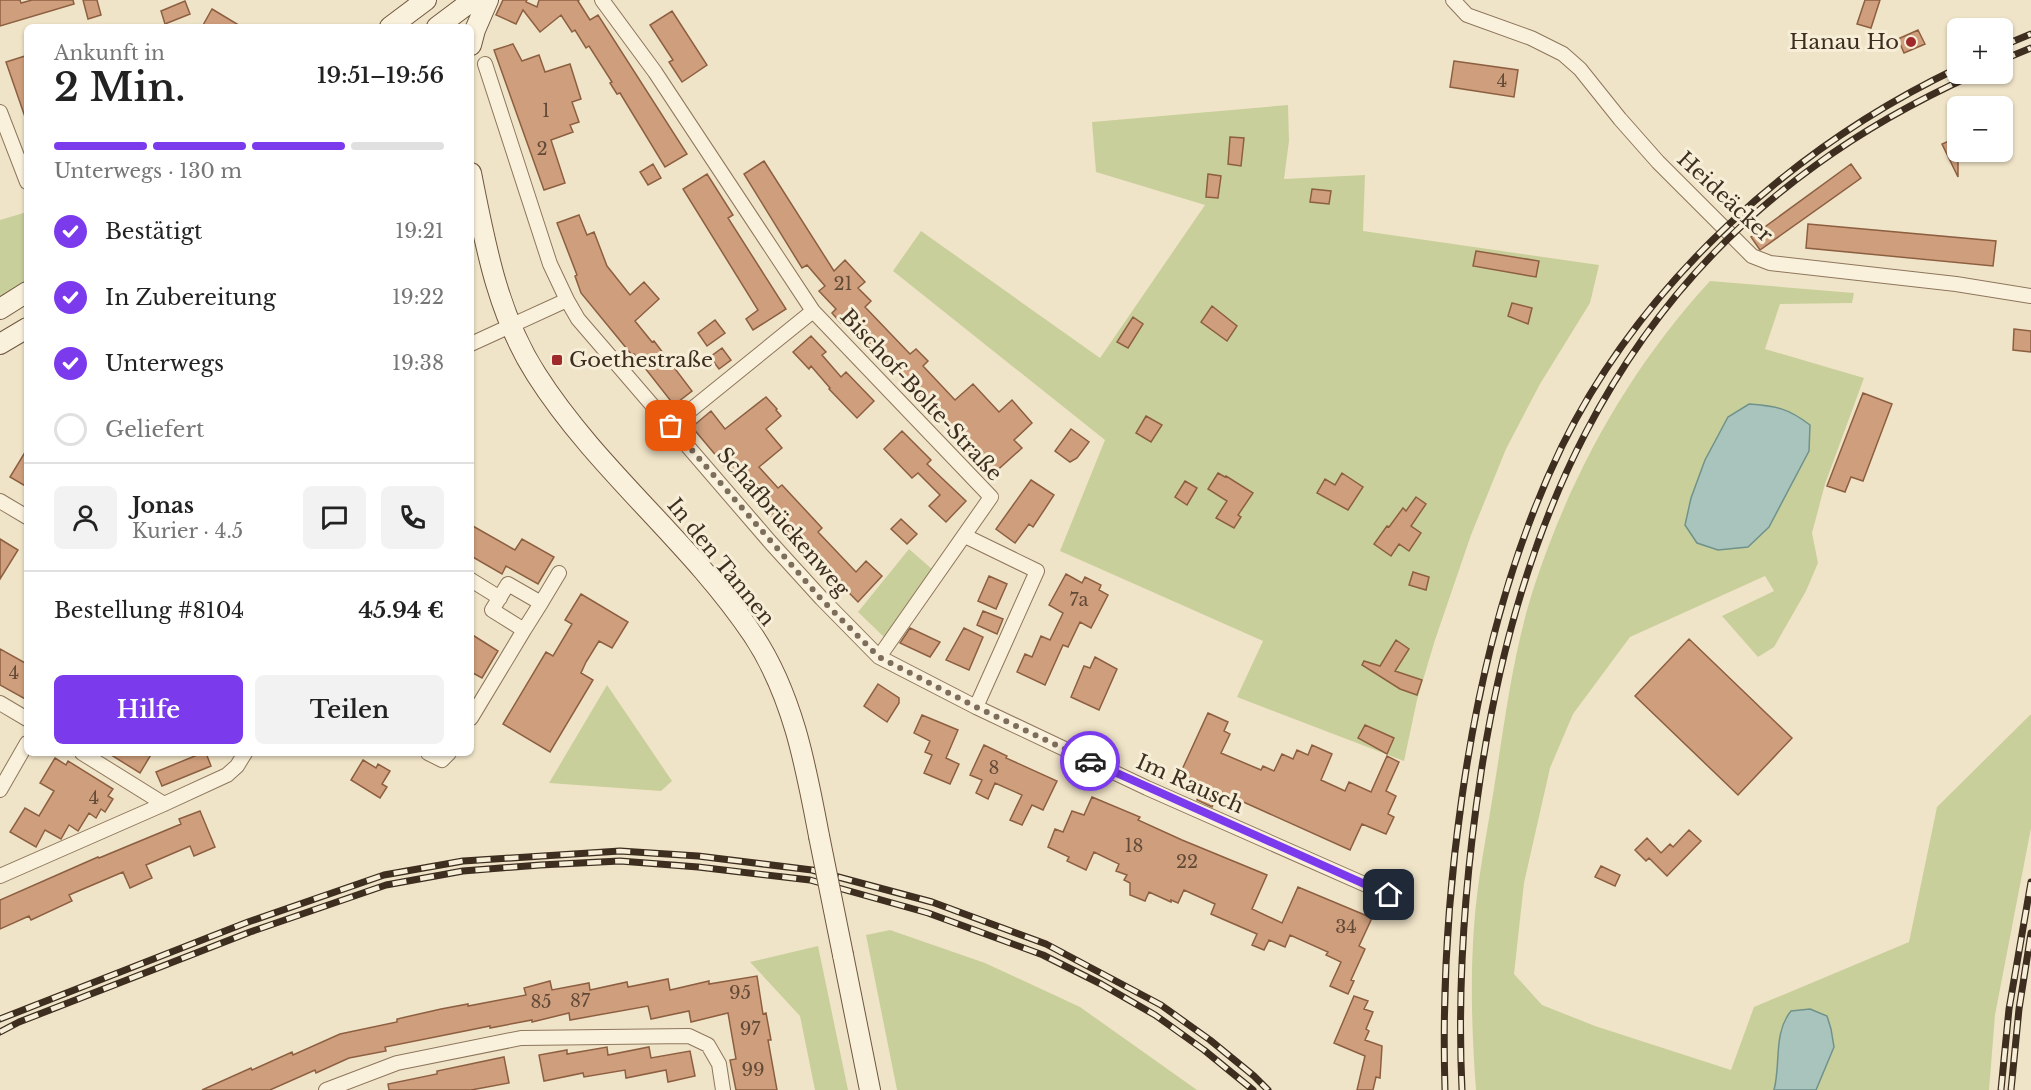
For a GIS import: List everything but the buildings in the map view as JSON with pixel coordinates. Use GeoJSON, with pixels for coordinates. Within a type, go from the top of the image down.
{"type":"FeatureCollection","features":[{"type":"Feature","properties":{"kind":"street"},"geometry":{"type":"LineString","coordinates":[[441,24],[472,0]]}},
{"type":"Feature","properties":{"kind":"street"},"geometry":{"type":"LineString","coordinates":[[474,34],[488,0]]}},
{"type":"Feature","properties":{"kind":"street","name":"Bischof-Bolte-Straße"},"geometry":{"type":"LineString","coordinates":[[602,0],[655,72],[813,311],[991,497],[879,657]]}},
{"type":"Feature","properties":{"kind":"street","name":"Heideäcker"},"geometry":{"type":"LineString","coordinates":[[1453,0],[1467,15],[1531,38],[1563,54],[1580,69],[1658,162],[1752,256],[1770,263],[1956,284],[2031,296]]}},
{"type":"Feature","properties":{"kind":"street"},"geometry":{"type":"LineString","coordinates":[[394,24],[424,1],[429,24]]}},
{"type":"Feature","properties":{"kind":"street","name":"Schafbrückenweg"},"geometry":{"type":"LineString","coordinates":[[485,64],[550,264],[578,319],[822,600],[879,657]]}},
{"type":"Feature","properties":{"kind":"street"},"geometry":{"type":"LineString","coordinates":[[0,112],[6,145],[24,177]]}},
{"type":"Feature","properties":{"kind":"street","name":"In den Tannen"},"geometry":{"type":"LineString","coordinates":[[474,187],[495,285],[510,325],[535,373],[569,420],[711,581],[754,636],[785,696],[806,770],[870,1090]]}},
{"type":"Feature","properties":{"kind":"street"},"geometry":{"type":"LineString","coordinates":[[0,309],[24,294]]}},
{"type":"Feature","properties":{"kind":"street"},"geometry":{"type":"LineString","coordinates":[[474,343],[567,300]]}},
{"type":"Feature","properties":{"kind":"street","name":"Bischof-Bolte-Straße"},"geometry":{"type":"LineString","coordinates":[[671,426],[813,311]]}},
{"type":"Feature","properties":{"kind":"street"},"geometry":{"type":"LineString","coordinates":[[0,344],[24,330]]}},
{"type":"Feature","properties":{"kind":"street"},"geometry":{"type":"LineString","coordinates":[[0,501],[24,515]]}},
{"type":"Feature","properties":{"kind":"street"},"geometry":{"type":"LineString","coordinates":[[964,536],[1037,571],[976,707]]}},
{"type":"Feature","properties":{"kind":"street"},"geometry":{"type":"LineString","coordinates":[[474,713],[559,573]]}},
{"type":"Feature","properties":{"kind":"street"},"geometry":{"type":"LineString","coordinates":[[474,582],[500,598]]}},
{"type":"Feature","properties":{"kind":"street"},"geometry":{"type":"LineString","coordinates":[[524,630],[492,610],[508,584],[541,603]]}},
{"type":"Feature","properties":{"kind":"street","name":"Im Rausch"},"geometry":{"type":"LineString","coordinates":[[879,657],[976,707],[1147,788],[1389,895]]}},
{"type":"Feature","properties":{"kind":"street"},"geometry":{"type":"LineString","coordinates":[[0,703],[24,717]]}},
{"type":"Feature","properties":{"kind":"street"},"geometry":{"type":"LineString","coordinates":[[0,790],[24,748]]}},
{"type":"Feature","properties":{"kind":"street"},"geometry":{"type":"LineString","coordinates":[[86,756],[164,804]]}},
{"type":"Feature","properties":{"kind":"street"},"geometry":{"type":"LineString","coordinates":[[0,876],[227,775],[243,756]]}},
{"type":"Feature","properties":{"kind":"street"},"geometry":{"type":"LineString","coordinates":[[326,1090],[397,1063],[521,1038],[689,1036],[708,1045],[718,1064],[723,1090]]}},
{"type":"Feature","properties":{"kind":"green space"},"geometry":{"type":"Polygon","coordinates":[[[1288,105],[1289,141],[1284,179],[1365,175],[1363,231],[1599,265],[1590,303],[1540,384],[1506,449],[1471,535],[1417,700],[1404,761],[1237,697],[1263,641],[1060,551],[1105,440],[893,271],[921,231],[1100,358],[1205,205],[1096,172],[1092,122],[1288,105]]]}},
{"type":"Feature","properties":{"kind":"green space"},"geometry":{"type":"Polygon","coordinates":[[[24,213],[24,283],[0,298],[0,220],[24,213]]]}},
{"type":"Feature","properties":{"kind":"green space"},"geometry":{"type":"Polygon","coordinates":[[[1710,281],[1854,293],[1852,303],[1780,304],[1765,349],[1864,378],[1825,484],[1812,533],[1818,563],[1806,591],[1774,647],[1758,657],[1722,616],[1774,591],[1765,576],[1630,637],[1573,714],[1550,768],[1524,883],[1514,974],[1542,1005],[1595,1026],[1731,1070],[1754,1007],[1909,942],[1937,807],[2031,714],[2031,828],[1995,1015],[1989,1090],[1476,1090],[1472,988],[1475,910],[1510,686],[1527,609],[1550,542],[1606,423],[1654,349],[1710,281]]]}},
{"type":"Feature","properties":{"kind":"green space"},"geometry":{"type":"Polygon","coordinates":[[[909,549],[933,570],[885,638],[858,612],[909,549]]]}},
{"type":"Feature","properties":{"kind":"green space"},"geometry":{"type":"Polygon","coordinates":[[[607,685],[672,781],[661,791],[549,783],[607,685]]]}},
{"type":"Feature","properties":{"kind":"green space"},"geometry":{"type":"Polygon","coordinates":[[[890,930],[985,963],[1080,1007],[1197,1090],[897,1090],[866,935],[890,930]]]}},
{"type":"Feature","properties":{"kind":"green space"},"geometry":{"type":"Polygon","coordinates":[[[818,946],[848,1090],[815,1090],[800,1016],[750,962],[818,946]]]}},
{"type":"Feature","properties":{"kind":"water"},"geometry":{"type":"Polygon","coordinates":[[[1749,404],[1781,409],[1810,425],[1809,451],[1769,527],[1748,547],[1718,550],[1697,543],[1685,525],[1691,498],[1705,460],[1728,417],[1749,404]]]}},
{"type":"Feature","properties":{"kind":"water"},"geometry":{"type":"Polygon","coordinates":[[[1810,1009],[1827,1016],[1834,1047],[1816,1090],[1774,1090],[1780,1039],[1785,1020],[1791,1011],[1810,1009]]]}},
{"type":"Feature","properties":{"kind":"railway"},"geometry":{"type":"LineString","coordinates":[[2013,41],[2031,34]]}},
{"type":"Feature","properties":{"kind":"railway"},"geometry":{"type":"LineString","coordinates":[[2013,55],[2031,48]]}},
{"type":"Feature","properties":{"kind":"railway"},"geometry":{"type":"LineString","coordinates":[[1445,1090],[1445,980],[1450,906],[1457,833],[1477,707],[1498,617],[1526,530],[1562,446],[1596,386],[1635,328],[1680,274],[1729,224],[1782,178],[1838,137],[1897,100],[1947,74]]}},
{"type":"Feature","properties":{"kind":"railway"},"geometry":{"type":"LineString","coordinates":[[1462,1090],[1461,1011],[1464,931],[1481,773],[1498,683],[1520,596],[1549,513],[1586,433],[1630,358],[1682,288],[1744,223],[1816,165],[1854,139],[1913,104],[1954,84]]}},
{"type":"Feature","properties":{"kind":"railway"},"geometry":{"type":"LineString","coordinates":[[0,1019],[248,922],[384,875],[463,861],[620,851],[698,856],[812,870],[932,902],[1046,944],[1161,1005],[1210,1040],[1268,1090]]}},
{"type":"Feature","properties":{"kind":"railway"},"geometry":{"type":"LineString","coordinates":[[0,1032],[19,1022],[250,932],[386,885],[463,871],[620,861],[810,880],[928,913],[1043,955],[1101,984],[1155,1015],[1204,1050],[1253,1090]]}},
{"type":"Feature","properties":{"kind":"railway"},"geometry":{"type":"LineString","coordinates":[[2001,1090],[2009,1009],[2031,882]]}},
{"type":"Feature","properties":{"kind":"railway"},"geometry":{"type":"LineString","coordinates":[[2011,1090],[2019,1009],[2031,933]]}},
{"type":"Feature","properties":{"kind":"way so far"},"geometry":{"type":"LineString","coordinates":[[671,426],[822,600],[879,657],[976,707],[1090,761]]}},
{"type":"Feature","properties":{"kind":"place","name":"Hanau Ho"},"geometry":{"type":"Point","coordinates":[1911,42]}},
{"type":"Feature","properties":{"kind":"place","name":"Goethestraße"},"geometry":{"type":"Point","coordinates":[557,360]}},
{"type":"Feature","properties":{"kind":"route"},"geometry":{"type":"LineString","coordinates":[[1090,761],[1389,895]]}}]}
